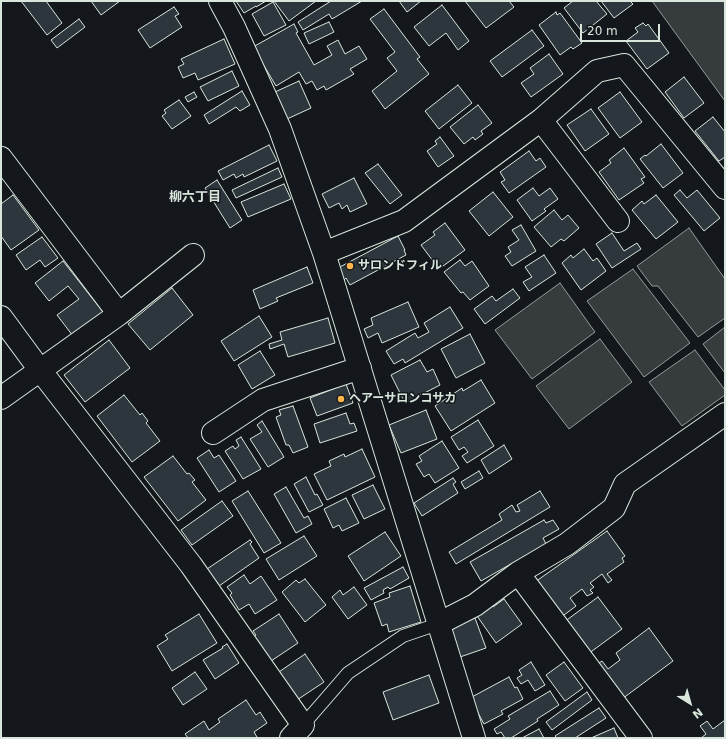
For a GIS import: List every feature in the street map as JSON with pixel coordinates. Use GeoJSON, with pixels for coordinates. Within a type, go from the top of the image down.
{"type":"FeatureCollection","features":[{"type":"Feature","properties":{"kind":"street"},"geometry":{"type":"LineString","coordinates":[[220,1],[234,27],[280,129],[324,253],[474,738]]}},
{"type":"Feature","properties":{"kind":"street"},"geometry":{"type":"LineString","coordinates":[[324,253],[404,221],[541,120],[597,71],[624,65],[725,188]]}},
{"type":"Feature","properties":{"kind":"street"},"geometry":{"type":"LineString","coordinates":[[541,120],[618,221]]}},
{"type":"Feature","properties":{"kind":"street"},"geometry":{"type":"LineString","coordinates":[[1,158],[119,314]]}},
{"type":"Feature","properties":{"kind":"street"},"geometry":{"type":"LineString","coordinates":[[1,398],[119,314],[193,255]]}},
{"type":"Feature","properties":{"kind":"street"},"geometry":{"type":"LineString","coordinates":[[1,317],[40,370],[191,565],[297,732]]}},
{"type":"Feature","properties":{"kind":"street"},"geometry":{"type":"LineString","coordinates":[[213,433],[263,400],[360,368]]}},
{"type":"Feature","properties":{"kind":"street"},"geometry":{"type":"LineString","coordinates":[[438,624],[475,605],[518,573],[567,544],[614,508],[625,484],[725,414]]}},
{"type":"Feature","properties":{"kind":"street"},"geometry":{"type":"LineString","coordinates":[[518,573],[641,738]]}},
{"type":"Feature","properties":{"kind":"lane"},"geometry":{"type":"LineString","coordinates":[[297,732],[348,673],[403,636],[438,624]]}},
{"type":"Feature","properties":{"kind":"shaded area"},"geometry":{"type":"Polygon","coordinates":[[[652,1],[725,1],[725,101],[652,1]]]}},
{"type":"Feature","properties":{"kind":"shaded area"},"geometry":{"type":"Polygon","coordinates":[[[689,228],[725,279],[725,318],[698,337],[658,286],[652,286],[637,266],[689,228]]]}},
{"type":"Feature","properties":{"kind":"shaded area"},"geometry":{"type":"Polygon","coordinates":[[[633,269],[690,343],[644,377],[587,301],[633,269]]]}},
{"type":"Feature","properties":{"kind":"shaded area"},"geometry":{"type":"Polygon","coordinates":[[[560,283],[595,332],[532,379],[495,330],[560,283]]]}},
{"type":"Feature","properties":{"kind":"shaded area"},"geometry":{"type":"Polygon","coordinates":[[[725,327],[725,373],[703,344],[725,327]]]}},
{"type":"Feature","properties":{"kind":"shaded area"},"geometry":{"type":"Polygon","coordinates":[[[600,339],[632,382],[569,429],[536,386],[600,339]]]}},
{"type":"Feature","properties":{"kind":"shaded area"},"geometry":{"type":"Polygon","coordinates":[[[695,350],[725,390],[725,395],[682,426],[649,382],[695,350]]]}},
{"type":"Feature","properties":{"kind":"building"},"geometry":{"type":"Polygon","coordinates":[[[21,1],[46,1],[62,23],[47,35],[21,1]]]}},
{"type":"Feature","properties":{"kind":"building"},"geometry":{"type":"Polygon","coordinates":[[[91,1],[120,1],[101,15],[91,1]]]}},
{"type":"Feature","properties":{"kind":"building"},"geometry":{"type":"Polygon","coordinates":[[[236,1],[266,1],[244,13],[236,1]]]}},
{"type":"Feature","properties":{"kind":"building"},"geometry":{"type":"Polygon","coordinates":[[[274,1],[316,1],[289,21],[274,1]]]}},
{"type":"Feature","properties":{"kind":"building"},"geometry":{"type":"Polygon","coordinates":[[[331,1],[362,1],[332,19],[329,14],[303,30],[298,22],[331,1]]]}},
{"type":"Feature","properties":{"kind":"building"},"geometry":{"type":"Polygon","coordinates":[[[399,1],[421,1],[407,12],[399,1]]]}},
{"type":"Feature","properties":{"kind":"building"},"geometry":{"type":"Polygon","coordinates":[[[465,1],[509,1],[514,7],[486,28],[465,1]]]}},
{"type":"Feature","properties":{"kind":"building"},"geometry":{"type":"Polygon","coordinates":[[[573,1],[596,1],[607,14],[583,33],[564,8],[573,1]]]}},
{"type":"Feature","properties":{"kind":"building"},"geometry":{"type":"Polygon","coordinates":[[[601,1],[630,1],[633,4],[614,18],[601,1]]]}},
{"type":"Feature","properties":{"kind":"building"},"geometry":{"type":"Polygon","coordinates":[[[273,2],[286,25],[264,36],[252,14],[273,2]]]}},
{"type":"Feature","properties":{"kind":"building"},"geometry":{"type":"Polygon","coordinates":[[[442,5],[469,41],[458,50],[446,33],[429,46],[414,27],[442,5]]]}},
{"type":"Feature","properties":{"kind":"building"},"geometry":{"type":"Polygon","coordinates":[[[174,7],[179,14],[175,16],[182,27],[150,48],[138,30],[174,7]]]}},
{"type":"Feature","properties":{"kind":"building"},"geometry":{"type":"Polygon","coordinates":[[[384,9],[420,57],[417,59],[429,74],[385,109],[372,91],[397,71],[387,58],[395,52],[370,19],[384,9]]]}},
{"type":"Feature","properties":{"kind":"building"},"geometry":{"type":"Polygon","coordinates":[[[556,12],[557,15],[560,13],[582,43],[573,49],[571,47],[560,55],[539,25],[556,12]]]}},
{"type":"Feature","properties":{"kind":"building"},"geometry":{"type":"Polygon","coordinates":[[[79,19],[85,27],[57,48],[51,40],[79,19]]]}},
{"type":"Feature","properties":{"kind":"building"},"geometry":{"type":"Polygon","coordinates":[[[329,22],[334,32],[309,44],[304,33],[329,22]]]}},
{"type":"Feature","properties":{"kind":"building"},"geometry":{"type":"Polygon","coordinates":[[[643,23],[646,26],[648,24],[669,53],[647,69],[626,41],[638,32],[635,28],[643,23]]]}},
{"type":"Feature","properties":{"kind":"building"},"geometry":{"type":"Polygon","coordinates":[[[294,24],[298,32],[296,33],[314,65],[332,55],[327,46],[338,40],[345,54],[359,46],[367,59],[350,69],[354,74],[326,90],[324,86],[317,90],[312,81],[306,84],[299,72],[276,86],[253,47],[294,24]]]}},
{"type":"Feature","properties":{"kind":"building"},"geometry":{"type":"Polygon","coordinates":[[[532,30],[544,46],[502,77],[490,61],[532,30]]]}},
{"type":"Feature","properties":{"kind":"building"},"geometry":{"type":"Polygon","coordinates":[[[224,39],[235,64],[198,80],[195,73],[183,78],[178,67],[184,64],[181,59],[224,39]]]}},
{"type":"Feature","properties":{"kind":"building"},"geometry":{"type":"Polygon","coordinates":[[[549,54],[563,74],[531,97],[521,83],[534,74],[530,68],[549,54]]]}},
{"type":"Feature","properties":{"kind":"building"},"geometry":{"type":"Polygon","coordinates":[[[232,71],[239,86],[208,101],[200,87],[232,71]]]}},
{"type":"Feature","properties":{"kind":"building"},"geometry":{"type":"Polygon","coordinates":[[[684,77],[704,103],[684,118],[665,92],[684,77]]]}},
{"type":"Feature","properties":{"kind":"building"},"geometry":{"type":"Polygon","coordinates":[[[299,81],[311,108],[287,119],[275,92],[299,81]]]}},
{"type":"Feature","properties":{"kind":"building"},"geometry":{"type":"Polygon","coordinates":[[[458,85],[472,103],[439,129],[425,111],[458,85]]]}},
{"type":"Feature","properties":{"kind":"building"},"geometry":{"type":"Polygon","coordinates":[[[242,91],[250,105],[240,111],[236,107],[209,124],[204,115],[242,91]]]}},
{"type":"Feature","properties":{"kind":"building"},"geometry":{"type":"Polygon","coordinates":[[[194,92],[197,97],[188,102],[185,97],[194,92]]]}},
{"type":"Feature","properties":{"kind":"building"},"geometry":{"type":"Polygon","coordinates":[[[620,92],[642,122],[620,138],[598,108],[620,92]]]}},
{"type":"Feature","properties":{"kind":"building"},"geometry":{"type":"Polygon","coordinates":[[[179,100],[191,116],[172,129],[162,116],[166,113],[164,110],[179,100]]]}},
{"type":"Feature","properties":{"kind":"building"},"geometry":{"type":"Polygon","coordinates":[[[478,105],[492,123],[481,131],[483,134],[475,140],[473,137],[464,144],[450,127],[478,105]]]}},
{"type":"Feature","properties":{"kind":"building"},"geometry":{"type":"Polygon","coordinates":[[[591,109],[609,134],[585,151],[567,125],[591,109]]]}},
{"type":"Feature","properties":{"kind":"building"},"geometry":{"type":"Polygon","coordinates":[[[713,117],[725,132],[725,157],[719,161],[695,131],[713,117]]]}},
{"type":"Feature","properties":{"kind":"building"},"geometry":{"type":"Polygon","coordinates":[[[440,137],[454,156],[438,167],[427,151],[437,144],[435,141],[440,137]]]}},
{"type":"Feature","properties":{"kind":"building"},"geometry":{"type":"Polygon","coordinates":[[[661,144],[683,173],[663,188],[640,159],[661,144]]]}},
{"type":"Feature","properties":{"kind":"building"},"geometry":{"type":"Polygon","coordinates":[[[269,145],[277,161],[244,177],[243,174],[236,178],[234,174],[223,180],[218,171],[269,145]]]}},
{"type":"Feature","properties":{"kind":"building"},"geometry":{"type":"Polygon","coordinates":[[[624,148],[645,177],[641,179],[644,183],[619,200],[599,172],[611,163],[609,160],[624,148]]]}},
{"type":"Feature","properties":{"kind":"building"},"geometry":{"type":"Polygon","coordinates":[[[529,151],[536,161],[540,158],[546,167],[509,193],[501,182],[505,180],[500,172],[529,151]]]}},
{"type":"Feature","properties":{"kind":"building"},"geometry":{"type":"Polygon","coordinates":[[[378,164],[402,195],[390,204],[365,173],[378,164]]]}},
{"type":"Feature","properties":{"kind":"building"},"geometry":{"type":"Polygon","coordinates":[[[278,168],[282,177],[236,198],[232,190],[278,168]]]}},
{"type":"Feature","properties":{"kind":"building"},"geometry":{"type":"Polygon","coordinates":[[[354,178],[367,204],[350,212],[347,205],[342,209],[339,203],[329,208],[322,194],[354,178]]]}},
{"type":"Feature","properties":{"kind":"building"},"geometry":{"type":"Polygon","coordinates":[[[217,180],[242,220],[230,228],[205,188],[217,180]]]}},
{"type":"Feature","properties":{"kind":"building"},"geometry":{"type":"Polygon","coordinates":[[[284,184],[291,199],[248,217],[241,202],[284,184]]]}},
{"type":"Feature","properties":{"kind":"building"},"geometry":{"type":"Polygon","coordinates":[[[533,188],[539,196],[550,188],[558,199],[544,209],[546,211],[532,221],[517,200],[533,188]]]}},
{"type":"Feature","properties":{"kind":"building"},"geometry":{"type":"Polygon","coordinates":[[[680,190],[687,198],[697,190],[720,218],[704,231],[674,195],[680,190]]]}},
{"type":"Feature","properties":{"kind":"building"},"geometry":{"type":"Polygon","coordinates":[[[493,192],[513,217],[489,236],[469,211],[493,192]]]}},
{"type":"Feature","properties":{"kind":"building"},"geometry":{"type":"Polygon","coordinates":[[[13,195],[39,230],[11,250],[1,236],[1,204],[13,195]]]}},
{"type":"Feature","properties":{"kind":"building"},"geometry":{"type":"Polygon","coordinates":[[[656,195],[678,222],[656,239],[632,210],[642,201],[644,204],[656,195]]]}},
{"type":"Feature","properties":{"kind":"building"},"geometry":{"type":"Polygon","coordinates":[[[554,210],[562,220],[568,215],[579,228],[564,241],[561,239],[551,247],[534,227],[554,210]]]}},
{"type":"Feature","properties":{"kind":"building"},"geometry":{"type":"Polygon","coordinates":[[[445,223],[465,250],[439,269],[421,245],[435,235],[433,232],[445,223]]]}},
{"type":"Feature","properties":{"kind":"building"},"geometry":{"type":"Polygon","coordinates":[[[521,225],[536,251],[512,266],[505,256],[511,252],[508,247],[519,240],[512,230],[521,225]]]}},
{"type":"Feature","properties":{"kind":"building"},"geometry":{"type":"Polygon","coordinates":[[[612,233],[624,251],[637,243],[641,249],[612,268],[596,244],[612,233]]]}},
{"type":"Feature","properties":{"kind":"building"},"geometry":{"type":"Polygon","coordinates":[[[398,236],[406,255],[350,285],[346,278],[344,280],[338,268],[398,236]]]}},
{"type":"Feature","properties":{"kind":"building"},"geometry":{"type":"Polygon","coordinates":[[[42,237],[58,258],[45,267],[40,260],[26,270],[16,255],[42,237]]]}},
{"type":"Feature","properties":{"kind":"building"},"geometry":{"type":"Polygon","coordinates":[[[584,249],[593,261],[597,258],[606,271],[581,290],[562,263],[571,255],[573,258],[584,249]]]}},
{"type":"Feature","properties":{"kind":"building"},"geometry":{"type":"Polygon","coordinates":[[[544,255],[556,273],[529,291],[523,282],[532,277],[525,267],[544,255]]]}},
{"type":"Feature","properties":{"kind":"building"},"geometry":{"type":"Polygon","coordinates":[[[460,260],[465,266],[472,261],[489,286],[470,300],[463,292],[461,293],[444,272],[460,260]]]}},
{"type":"Feature","properties":{"kind":"building"},"geometry":{"type":"Polygon","coordinates":[[[63,261],[103,312],[73,336],[57,315],[79,299],[68,286],[49,301],[35,283],[63,261]]]}},
{"type":"Feature","properties":{"kind":"building"},"geometry":{"type":"Polygon","coordinates":[[[307,267],[313,283],[276,298],[278,301],[260,309],[253,290],[307,267]]]}},
{"type":"Feature","properties":{"kind":"building"},"geometry":{"type":"Polygon","coordinates":[[[172,288],[193,315],[150,350],[128,324],[172,288]]]}},
{"type":"Feature","properties":{"kind":"building"},"geometry":{"type":"Polygon","coordinates":[[[513,289],[520,298],[485,324],[474,309],[492,296],[496,301],[513,289]]]}},
{"type":"Feature","properties":{"kind":"building"},"geometry":{"type":"Polygon","coordinates":[[[408,302],[419,327],[382,343],[378,333],[368,338],[364,329],[373,325],[371,318],[408,302]]]}},
{"type":"Feature","properties":{"kind":"building"},"geometry":{"type":"Polygon","coordinates":[[[450,307],[463,328],[405,363],[403,359],[394,364],[386,351],[415,333],[418,338],[429,332],[424,323],[450,307]]]}},
{"type":"Feature","properties":{"kind":"building"},"geometry":{"type":"Polygon","coordinates":[[[259,316],[272,337],[234,361],[221,341],[259,316]]]}},
{"type":"Feature","properties":{"kind":"building"},"geometry":{"type":"Polygon","coordinates":[[[328,318],[335,343],[288,357],[284,344],[270,349],[269,344],[282,340],[280,332],[328,318]]]}},
{"type":"Feature","properties":{"kind":"building"},"geometry":{"type":"Polygon","coordinates":[[[470,334],[485,363],[456,378],[441,349],[470,334]]]}},
{"type":"Feature","properties":{"kind":"building"},"geometry":{"type":"Polygon","coordinates":[[[109,340],[130,368],[85,402],[64,375],[109,340]]]}},
{"type":"Feature","properties":{"kind":"building"},"geometry":{"type":"Polygon","coordinates":[[[260,351],[275,375],[252,389],[238,365],[260,351]]]}},
{"type":"Feature","properties":{"kind":"building"},"geometry":{"type":"Polygon","coordinates":[[[420,360],[427,372],[433,369],[440,385],[405,403],[391,375],[420,360]]]}},
{"type":"Feature","properties":{"kind":"building"},"geometry":{"type":"Polygon","coordinates":[[[481,380],[495,403],[451,431],[435,406],[462,388],[463,391],[481,380]]]}},
{"type":"Feature","properties":{"kind":"building"},"geometry":{"type":"Polygon","coordinates":[[[346,384],[353,403],[317,416],[310,398],[346,384]]]}},
{"type":"Feature","properties":{"kind":"building"},"geometry":{"type":"Polygon","coordinates":[[[124,395],[140,415],[142,413],[148,421],[146,423],[160,441],[132,462],[97,416],[124,395]]]}},
{"type":"Feature","properties":{"kind":"building"},"geometry":{"type":"Polygon","coordinates":[[[293,406],[308,447],[293,453],[289,445],[286,445],[276,417],[281,415],[279,410],[293,406]]]}},
{"type":"Feature","properties":{"kind":"building"},"geometry":{"type":"Polygon","coordinates":[[[426,410],[437,439],[401,453],[389,425],[426,410]]]}},
{"type":"Feature","properties":{"kind":"building"},"geometry":{"type":"Polygon","coordinates":[[[346,413],[350,424],[354,423],[357,431],[320,443],[314,424],[346,413]]]}},
{"type":"Feature","properties":{"kind":"building"},"geometry":{"type":"Polygon","coordinates":[[[478,420],[494,446],[467,463],[462,456],[468,452],[464,447],[459,450],[451,437],[478,420]]]}},
{"type":"Feature","properties":{"kind":"building"},"geometry":{"type":"Polygon","coordinates":[[[262,421],[284,457],[268,467],[250,439],[262,432],[257,425],[262,421]]]}},
{"type":"Feature","properties":{"kind":"building"},"geometry":{"type":"Polygon","coordinates":[[[241,437],[261,469],[243,479],[225,451],[233,446],[235,449],[239,446],[236,440],[241,437]]]}},
{"type":"Feature","properties":{"kind":"building"},"geometry":{"type":"Polygon","coordinates":[[[442,441],[459,468],[435,483],[429,474],[424,477],[416,464],[422,461],[419,456],[442,441]]]}},
{"type":"Feature","properties":{"kind":"building"},"geometry":{"type":"Polygon","coordinates":[[[504,445],[512,459],[489,474],[481,460],[504,445]]]}},
{"type":"Feature","properties":{"kind":"building"},"geometry":{"type":"Polygon","coordinates":[[[362,449],[375,477],[327,500],[314,474],[331,466],[329,461],[344,454],[345,457],[362,449]]]}},
{"type":"Feature","properties":{"kind":"building"},"geometry":{"type":"Polygon","coordinates":[[[209,450],[214,458],[219,455],[236,481],[219,492],[197,458],[209,450]]]}},
{"type":"Feature","properties":{"kind":"building"},"geometry":{"type":"Polygon","coordinates":[[[173,456],[187,474],[189,473],[195,480],[192,482],[206,500],[178,521],[144,477],[173,456]]]}},
{"type":"Feature","properties":{"kind":"building"},"geometry":{"type":"Polygon","coordinates":[[[479,471],[483,478],[465,489],[461,482],[479,471]]]}},
{"type":"Feature","properties":{"kind":"building"},"geometry":{"type":"Polygon","coordinates":[[[306,477],[315,495],[317,494],[323,505],[309,512],[294,484],[306,477]]]}},
{"type":"Feature","properties":{"kind":"building"},"geometry":{"type":"Polygon","coordinates":[[[453,478],[456,482],[453,484],[458,493],[422,516],[414,503],[453,478]]]}},
{"type":"Feature","properties":{"kind":"building"},"geometry":{"type":"Polygon","coordinates":[[[373,485],[385,509],[364,519],[352,495],[373,485]]]}},
{"type":"Feature","properties":{"kind":"building"},"geometry":{"type":"Polygon","coordinates":[[[286,487],[304,518],[308,516],[312,524],[296,533],[274,494],[286,487]]]}},
{"type":"Feature","properties":{"kind":"building"},"geometry":{"type":"Polygon","coordinates":[[[248,491],[281,543],[264,553],[232,501],[248,491]]]}},
{"type":"Feature","properties":{"kind":"building"},"geometry":{"type":"Polygon","coordinates":[[[540,491],[550,507],[456,564],[449,552],[502,520],[499,514],[512,505],[516,512],[520,511],[517,505],[540,491]]]}},
{"type":"Feature","properties":{"kind":"building"},"geometry":{"type":"Polygon","coordinates":[[[346,498],[359,523],[342,531],[339,525],[333,528],[324,509],[346,498]]]}},
{"type":"Feature","properties":{"kind":"building"},"geometry":{"type":"Polygon","coordinates":[[[222,501],[233,516],[192,545],[181,530],[222,501]]]}},
{"type":"Feature","properties":{"kind":"building"},"geometry":{"type":"Polygon","coordinates":[[[544,520],[546,523],[553,520],[559,529],[543,538],[546,544],[481,581],[470,562],[544,520]]]}},
{"type":"Feature","properties":{"kind":"building"},"geometry":{"type":"Polygon","coordinates":[[[607,531],[625,556],[622,558],[624,562],[607,574],[612,580],[608,583],[602,574],[590,583],[594,587],[590,590],[593,593],[587,596],[582,589],[570,598],[576,606],[560,618],[535,582],[607,531]]]}},
{"type":"Feature","properties":{"kind":"building"},"geometry":{"type":"Polygon","coordinates":[[[385,532],[401,556],[364,581],[348,556],[385,532]]]}},
{"type":"Feature","properties":{"kind":"building"},"geometry":{"type":"Polygon","coordinates":[[[304,536],[317,556],[279,580],[266,559],[304,536]]]}},
{"type":"Feature","properties":{"kind":"building"},"geometry":{"type":"Polygon","coordinates":[[[250,540],[252,542],[250,544],[259,558],[219,586],[207,569],[250,540]]]}},
{"type":"Feature","properties":{"kind":"building"},"geometry":{"type":"Polygon","coordinates":[[[403,567],[409,578],[390,589],[388,587],[383,590],[384,593],[371,600],[364,588],[403,567]]]}},
{"type":"Feature","properties":{"kind":"building"},"geometry":{"type":"Polygon","coordinates":[[[244,575],[250,584],[261,576],[277,600],[255,614],[249,604],[239,610],[230,595],[232,593],[227,587],[244,575]]]}},
{"type":"Feature","properties":{"kind":"building"},"geometry":{"type":"Polygon","coordinates":[[[305,579],[326,605],[305,622],[282,592],[296,580],[299,583],[305,579]]]}},
{"type":"Feature","properties":{"kind":"building"},"geometry":{"type":"Polygon","coordinates":[[[410,586],[421,622],[389,632],[387,624],[382,626],[374,603],[390,597],[389,593],[410,586]]]}},
{"type":"Feature","properties":{"kind":"building"},"geometry":{"type":"Polygon","coordinates":[[[354,587],[367,605],[348,619],[332,597],[340,590],[343,595],[354,587]]]}},
{"type":"Feature","properties":{"kind":"building"},"geometry":{"type":"Polygon","coordinates":[[[598,597],[622,629],[588,654],[564,622],[598,597]]]}},
{"type":"Feature","properties":{"kind":"building"},"geometry":{"type":"Polygon","coordinates":[[[504,599],[522,624],[496,643],[475,613],[490,603],[493,607],[504,599]]]}},
{"type":"Feature","properties":{"kind":"building"},"geometry":{"type":"Polygon","coordinates":[[[199,614],[217,643],[172,671],[157,646],[168,639],[165,635],[199,614]]]}},
{"type":"Feature","properties":{"kind":"building"},"geometry":{"type":"Polygon","coordinates":[[[279,614],[298,643],[268,663],[251,637],[256,635],[253,631],[279,614]]]}},
{"type":"Feature","properties":{"kind":"building"},"geometry":{"type":"Polygon","coordinates":[[[475,618],[486,648],[460,657],[449,627],[475,618]]]}},
{"type":"Feature","properties":{"kind":"building"},"geometry":{"type":"Polygon","coordinates":[[[649,628],[673,661],[622,699],[596,665],[602,661],[608,669],[620,660],[616,653],[649,628]]]}},
{"type":"Feature","properties":{"kind":"building"},"geometry":{"type":"Polygon","coordinates":[[[227,644],[239,663],[215,679],[203,660],[227,644]]]}},
{"type":"Feature","properties":{"kind":"building"},"geometry":{"type":"Polygon","coordinates":[[[305,654],[324,682],[294,702],[276,674],[305,654]]]}},
{"type":"Feature","properties":{"kind":"building"},"geometry":{"type":"Polygon","coordinates":[[[531,662],[545,685],[535,691],[528,680],[521,684],[517,678],[522,675],[519,670],[531,662]]]}},
{"type":"Feature","properties":{"kind":"building"},"geometry":{"type":"Polygon","coordinates":[[[564,662],[583,688],[565,701],[546,675],[564,662]]]}},
{"type":"Feature","properties":{"kind":"building"},"geometry":{"type":"Polygon","coordinates":[[[195,672],[207,689],[183,705],[172,688],[195,672]]]}},
{"type":"Feature","properties":{"kind":"building"},"geometry":{"type":"Polygon","coordinates":[[[429,675],[439,703],[393,720],[383,692],[429,675]]]}},
{"type":"Feature","properties":{"kind":"building"},"geometry":{"type":"Polygon","coordinates":[[[509,677],[515,688],[517,687],[523,699],[501,711],[503,714],[484,724],[470,698],[509,677]]]}},
{"type":"Feature","properties":{"kind":"building"},"geometry":{"type":"Polygon","coordinates":[[[550,691],[559,705],[537,719],[538,721],[511,738],[505,738],[501,732],[497,734],[494,729],[510,719],[508,716],[550,691]]]}},
{"type":"Feature","properties":{"kind":"building"},"geometry":{"type":"Polygon","coordinates":[[[587,692],[592,700],[552,730],[546,722],[587,692]]]}},
{"type":"Feature","properties":{"kind":"building"},"geometry":{"type":"Polygon","coordinates":[[[246,700],[256,715],[260,712],[267,723],[254,732],[257,737],[256,738],[188,738],[185,734],[204,721],[209,730],[220,722],[218,719],[246,700]]]}},
{"type":"Feature","properties":{"kind":"building"},"geometry":{"type":"Polygon","coordinates":[[[599,708],[606,718],[575,738],[557,738],[555,736],[599,708]]]}},
{"type":"Feature","properties":{"kind":"building"},"geometry":{"type":"Polygon","coordinates":[[[725,720],[725,738],[701,738],[706,734],[700,726],[707,721],[713,729],[725,720]]]}},
{"type":"Feature","properties":{"kind":"building"},"geometry":{"type":"Polygon","coordinates":[[[614,728],[618,738],[591,738],[614,728]]]}},
{"type":"Feature","properties":{"kind":"building"},"geometry":{"type":"Polygon","coordinates":[[[539,729],[544,738],[522,738],[539,729]]]}},
{"type":"Feature","properties":{"kind":"place","name":"サロンドフィル"},"geometry":{"type":"Point","coordinates":[350,266]}},
{"type":"Feature","properties":{"kind":"place","name":"ヘアーサロンコサカ"},"geometry":{"type":"Point","coordinates":[341,399]}},
{"type":"Feature","properties":{"kind":"district","name":"柳六丁目"},"geometry":{"type":"Point","coordinates":[195,198]}}]}
